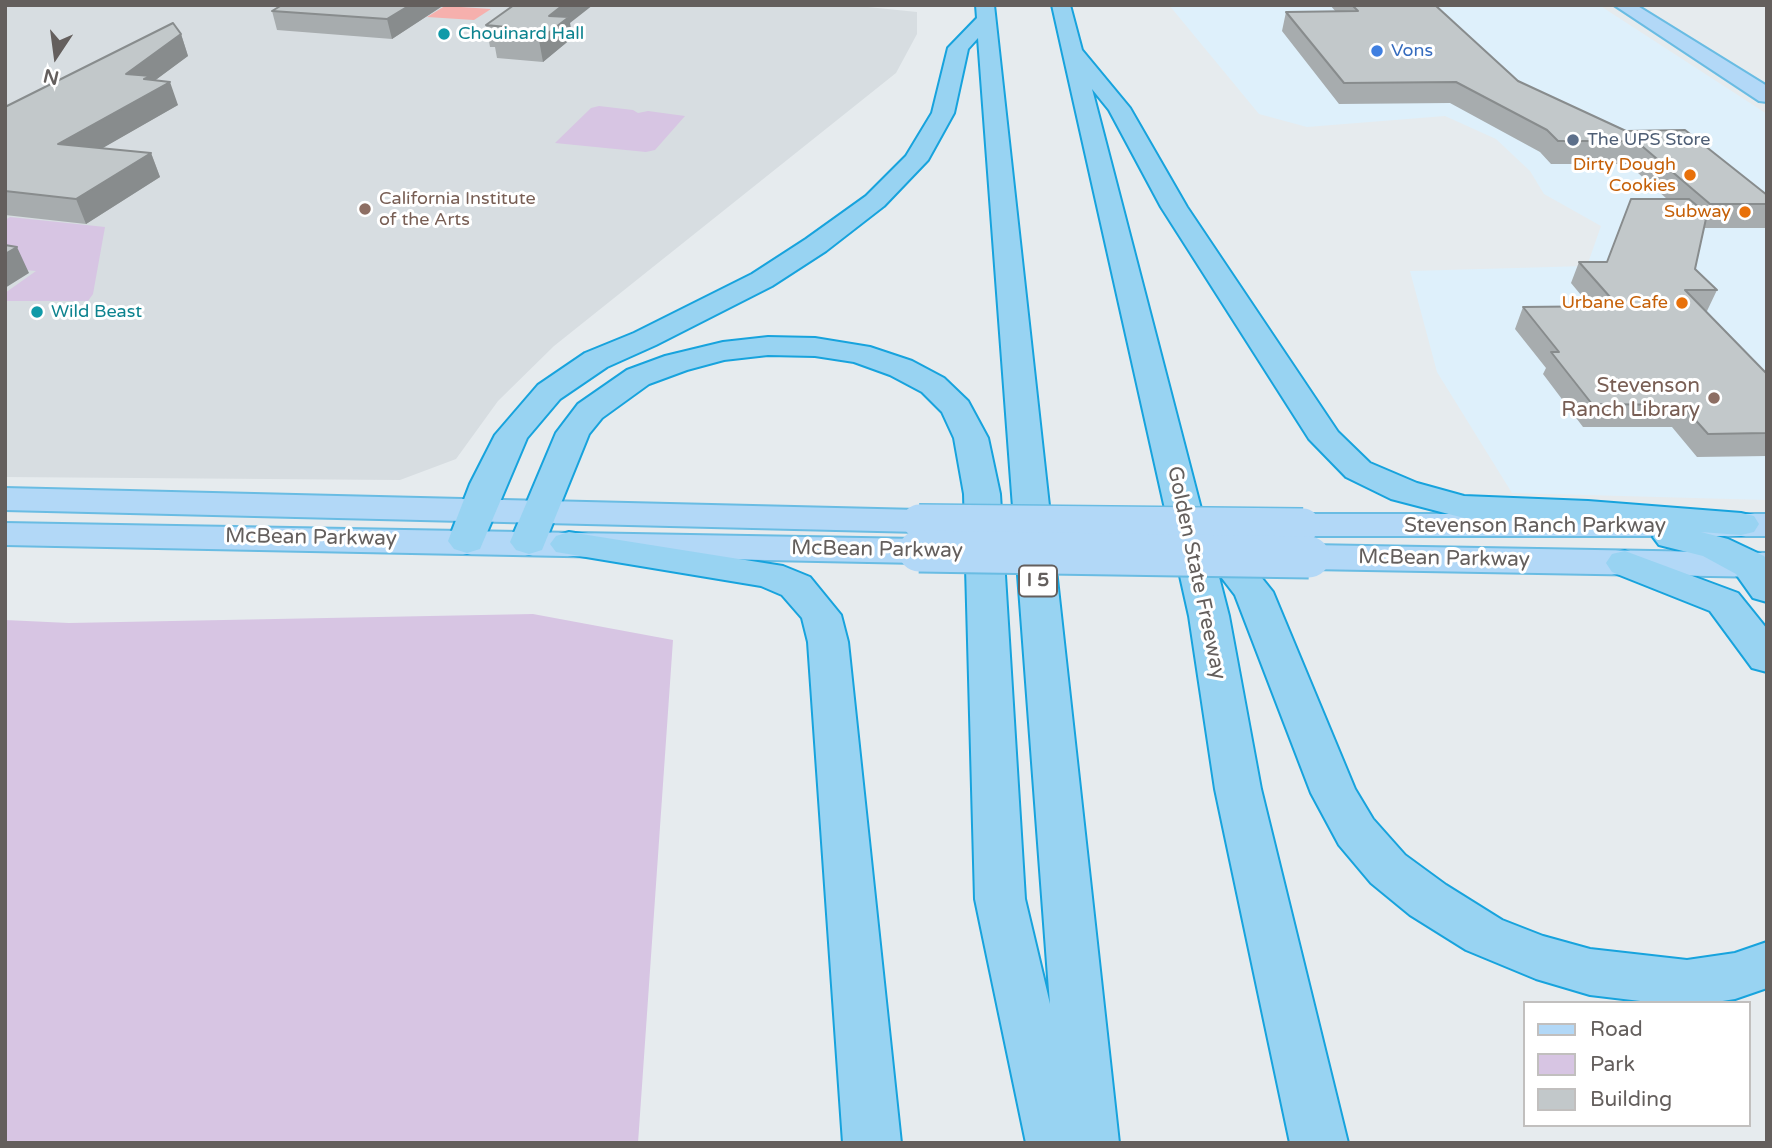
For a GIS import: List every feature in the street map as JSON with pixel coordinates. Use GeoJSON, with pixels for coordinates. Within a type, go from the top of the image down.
{"type":"FeatureCollection","features":[{"type":"Feature","properties":{"kind":"highway","name":"Golden State Freeway"},"geometry":{"type":"LineString","coordinates":[[1061,5],[1209,616],[1238,789],[1319,1143]]}},
{"type":"Feature","properties":{"kind":"highway"},"geometry":{"type":"LineString","coordinates":[[472,526],[512,435],[549,392],[596,360],[645,339],[762,280],[816,245],[875,201],[916,160],[943,113],[958,48],[985,12]]}},
{"type":"Feature","properties":{"kind":"highway","name":"I 5"},"geometry":{"type":"LineString","coordinates":[[985,12],[1090,1143]]}},
{"type":"Feature","properties":{"kind":"highway"},"geometry":{"type":"LineString","coordinates":[[1071,48],[1119,108],[1174,207],[1326,439],[1358,470],[1404,491],[1464,507],[1588,512],[1754,524]]}},
{"type":"Feature","properties":{"kind":"highway"},"geometry":{"type":"LineString","coordinates":[[872,1143],[828,642],[821,615],[796,586],[769,575],[546,533],[573,433],[590,411],[638,377],[676,363],[723,351],[768,346],[803,347],[859,354],[901,368],[933,385],[956,408],[971,438],[982,494],[1000,899],[1055,1143]]}},
{"type":"Feature","properties":{"kind":"highway"},"geometry":{"type":"LineString","coordinates":[[1181,501],[1253,592],[1334,793],[1356,832],[1388,869],[1483,935],[1536,957],[1591,972],[1640,980],[1687,983],[1735,976],[1767,965]]}},
{"type":"Feature","properties":{"kind":"highway"},"geometry":{"type":"LineString","coordinates":[[1594,527],[1681,538],[1715,547],[1761,573]]}},
{"type":"Feature","properties":{"kind":"highway"},"geometry":{"type":"LineString","coordinates":[[1625,563],[1724,602],[1767,658]]}},
{"type":"Feature","properties":{"kind":"main road"},"geometry":{"type":"LineString","coordinates":[[1623,5],[1767,96]]}},
{"type":"Feature","properties":{"kind":"main road"},"geometry":{"type":"LineString","coordinates":[[1653,5],[1767,75]]}},
{"type":"Feature","properties":{"kind":"main road","name":"McBean Parkway"},"geometry":{"type":"LineString","coordinates":[[5,499],[472,526],[546,533],[1306,541],[1761,573]]}},
{"type":"Feature","properties":{"kind":"main road","name":"Stevenson Ranch Parkway"},"geometry":{"type":"LineString","coordinates":[[1306,541],[1594,527],[1754,524]]}},
{"type":"Feature","properties":{"kind":"main road","name":"McBean Parkway"},"geometry":{"type":"LineString","coordinates":[[5,534],[472,526]]}},
{"type":"Feature","properties":{"kind":"shaded area","name":"California Institute of the Arts"},"geometry":{"type":"Polygon","coordinates":[[[5,5],[848,5],[917,12],[917,34],[896,73],[554,346],[498,401],[456,459],[400,480],[5,477],[5,5]]]}},
{"type":"Feature","properties":{"kind":"shaded area"},"geometry":{"type":"Polygon","coordinates":[[[1169,5],[1599,5],[1767,114],[1767,500],[1512,493],[1437,372],[1410,271],[1587,266],[1601,226],[1544,194],[1530,171],[1496,139],[1445,116],[1307,127],[1259,114],[1169,5]]]}},
{"type":"Feature","properties":{"kind":"shaded area"},"geometry":{"type":"Polygon","coordinates":[[[445,6],[491,9],[474,20],[427,17],[445,6]]]}},
{"type":"Feature","properties":{"kind":"green space"},"geometry":{"type":"Polygon","coordinates":[[[599,106],[638,113],[648,111],[685,116],[655,150],[646,152],[555,143],[591,108],[599,106]]]}},
{"type":"Feature","properties":{"kind":"green space"},"geometry":{"type":"Polygon","coordinates":[[[10,217],[105,227],[93,294],[88,301],[5,301],[5,293],[36,271],[5,268],[5,220],[10,217]]]}},
{"type":"Feature","properties":{"kind":"green space"},"geometry":{"type":"Polygon","coordinates":[[[533,614],[673,640],[638,1143],[5,1143],[5,620],[69,623],[533,614]]]}},
{"type":"Feature","properties":{"kind":"building"},"geometry":{"type":"Polygon","coordinates":[[[282,5],[410,5],[387,19],[272,11],[282,5]]]}},
{"type":"Feature","properties":{"kind":"building"},"geometry":{"type":"Polygon","coordinates":[[[514,5],[563,5],[549,16],[569,17],[539,40],[493,37],[506,27],[486,25],[514,5]]]}},
{"type":"Feature","properties":{"kind":"building"},"geometry":{"type":"Polygon","coordinates":[[[1352,5],[1435,5],[1518,81],[1626,131],[1685,130],[1767,195],[1767,204],[1710,204],[1636,141],[1558,141],[1547,130],[1456,82],[1344,83],[1286,12],[1358,11],[1352,5]]]}},
{"type":"Feature","properties":{"kind":"building"},"geometry":{"type":"Polygon","coordinates":[[[173,23],[181,34],[126,74],[151,76],[144,79],[170,82],[58,144],[151,153],[76,199],[5,191],[5,107],[173,23]]]}},
{"type":"Feature","properties":{"kind":"building"},"geometry":{"type":"Polygon","coordinates":[[[1631,199],[1689,199],[1707,214],[1695,269],[1717,290],[1685,290],[1767,374],[1767,433],[1708,434],[1682,405],[1592,404],[1551,352],[1559,352],[1523,307],[1618,306],[1579,262],[1607,262],[1631,199]]]}},
{"type":"Feature","properties":{"kind":"building"},"geometry":{"type":"Polygon","coordinates":[[[5,245],[17,247],[5,254],[5,245]]]}},
{"type":"Feature","properties":{"kind":"place","name":"Chouinard Hall"},"geometry":{"type":"Point","coordinates":[444,34]}},
{"type":"Feature","properties":{"kind":"place","name":"Vons"},"geometry":{"type":"Point","coordinates":[1377,51]}},
{"type":"Feature","properties":{"kind":"place","name":"The UPS Store"},"geometry":{"type":"Point","coordinates":[1573,140]}},
{"type":"Feature","properties":{"kind":"place","name":"Dirty Dough Cookies"},"geometry":{"type":"Point","coordinates":[1690,175]}},
{"type":"Feature","properties":{"kind":"place","name":"California Institute of the Arts"},"geometry":{"type":"Point","coordinates":[365,209]}},
{"type":"Feature","properties":{"kind":"place","name":"Subway"},"geometry":{"type":"Point","coordinates":[1745,212]}},
{"type":"Feature","properties":{"kind":"place","name":"Urbane Cafe"},"geometry":{"type":"Point","coordinates":[1682,303]}},
{"type":"Feature","properties":{"kind":"place","name":"Wild Beast"},"geometry":{"type":"Point","coordinates":[37,312]}},
{"type":"Feature","properties":{"kind":"place","name":"Stevenson Ranch Library"},"geometry":{"type":"Point","coordinates":[1714,398]}}]}
